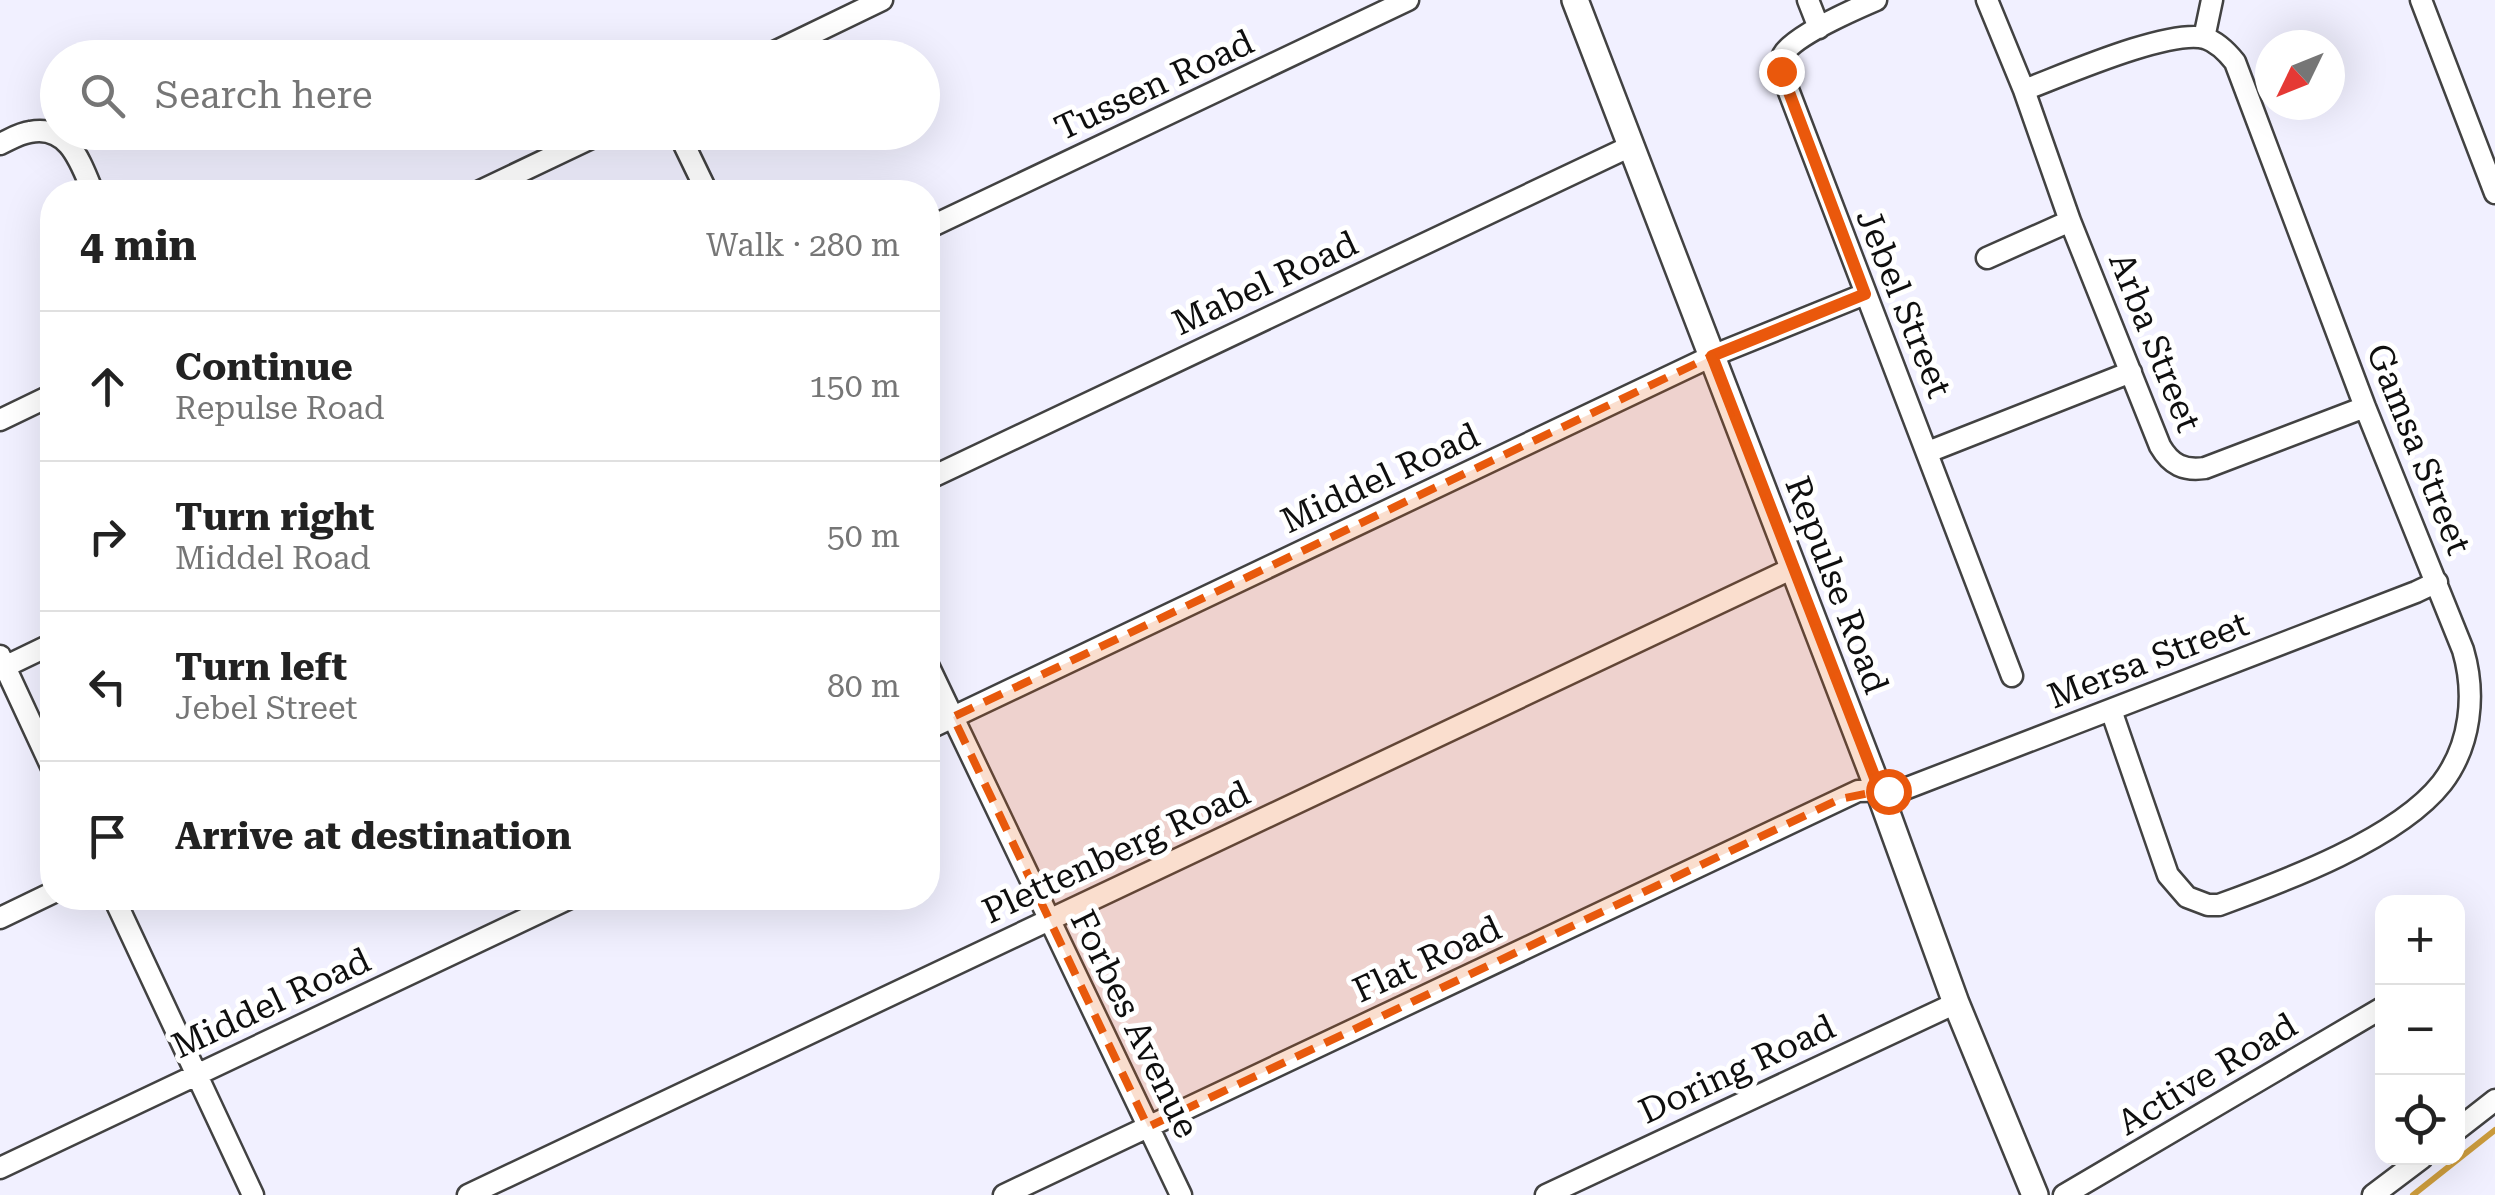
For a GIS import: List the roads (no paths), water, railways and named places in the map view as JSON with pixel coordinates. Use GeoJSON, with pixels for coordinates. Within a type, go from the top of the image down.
{"type":"FeatureCollection","features":[{"type":"Feature","properties":{"kind":"street"},"geometry":{"type":"LineString","coordinates":[[799,40],[882,0]]}},
{"type":"Feature","properties":{"kind":"street","name":"Tussen Road"},"geometry":{"type":"LineString","coordinates":[[940,222],[1408,0]]}},
{"type":"Feature","properties":{"kind":"street","name":"Repulse Road"},"geometry":{"type":"LineString","coordinates":[[1575,0],[1880,791],[1956,1003],[2035,1195]]}},
{"type":"Feature","properties":{"kind":"street"},"geometry":{"type":"LineString","coordinates":[[1808,0],[1819,28]]}},
{"type":"Feature","properties":{"kind":"street","name":"Jebel Street"},"geometry":{"type":"LineString","coordinates":[[1876,0],[1819,28],[1786,50],[1781,71],[2012,676]]}},
{"type":"Feature","properties":{"kind":"street","name":"Arba Street"},"geometry":{"type":"LineString","coordinates":[[1987,0],[2163,452],[2186,469],[2205,468],[2365,407]]}},
{"type":"Feature","properties":{"kind":"street"},"geometry":{"type":"LineString","coordinates":[[2024,90],[2162,40],[2204,38],[2212,0]]}},
{"type":"Feature","properties":{"kind":"street"},"geometry":{"type":"LineString","coordinates":[[2421,0],[2495,192]]}},
{"type":"Feature","properties":{"kind":"street","name":"Gamsa Street"},"geometry":{"type":"LineString","coordinates":[[2111,710],[2168,874],[2187,897],[2208,905],[2219,905],[2316,866],[2392,825],[2431,795],[2454,764],[2465,733],[2470,688],[2463,650],[2365,407],[2240,70],[2223,48],[2204,38]]}},
{"type":"Feature","properties":{"kind":"street"},"geometry":{"type":"LineString","coordinates":[[2,138],[40,132]]}},
{"type":"Feature","properties":{"kind":"street","name":"Mabel Road"},"geometry":{"type":"LineString","coordinates":[[940,473],[1631,146]]}},
{"type":"Feature","properties":{"kind":"street"},"geometry":{"type":"LineString","coordinates":[[74,150],[88,180]]}},
{"type":"Feature","properties":{"kind":"street"},"geometry":{"type":"LineString","coordinates":[[503,180],[566,150]]}},
{"type":"Feature","properties":{"kind":"street"},"geometry":{"type":"LineString","coordinates":[[686,150],[700,180]]}},
{"type":"Feature","properties":{"kind":"street","name":"Arba Street"},"geometry":{"type":"LineString","coordinates":[[1987,258],[2070,221]]}},
{"type":"Feature","properties":{"kind":"street","name":"Middel Road"},"geometry":{"type":"LineString","coordinates":[[940,723],[1712,356],[1865,294]]}},
{"type":"Feature","properties":{"kind":"street"},"geometry":{"type":"LineString","coordinates":[[1928,452],[2130,372]]}},
{"type":"Feature","properties":{"kind":"street"},"geometry":{"type":"LineString","coordinates":[[0,420],[40,401]]}},
{"type":"Feature","properties":{"kind":"street","name":"Plettenberg Road"},"geometry":{"type":"LineString","coordinates":[[468,1195],[1793,568]]}},
{"type":"Feature","properties":{"kind":"street","name":"Mersa Street"},"geometry":{"type":"LineString","coordinates":[[1880,791],[1902,790],[2437,582]]}},
{"type":"Feature","properties":{"kind":"street"},"geometry":{"type":"LineString","coordinates":[[40,649],[2,664],[40,743]]}},
{"type":"Feature","properties":{"kind":"street","name":"Forbes Avenue"},"geometry":{"type":"LineString","coordinates":[[940,690],[1180,1195]]}},
{"type":"Feature","properties":{"kind":"street","name":"Flat Road"},"geometry":{"type":"LineString","coordinates":[[1004,1195],[1840,799],[1858,791],[1880,791]]}},
{"type":"Feature","properties":{"kind":"street"},"geometry":{"type":"LineString","coordinates":[[0,918],[40,899]]}},
{"type":"Feature","properties":{"kind":"street"},"geometry":{"type":"LineString","coordinates":[[120,910],[253,1195]]}},
{"type":"Feature","properties":{"kind":"street","name":"Middel Road"},"geometry":{"type":"LineString","coordinates":[[0,1168],[545,910]]}},
{"type":"Feature","properties":{"kind":"street","name":"Doring Road"},"geometry":{"type":"LineString","coordinates":[[1546,1195],[1956,1003]]}},
{"type":"Feature","properties":{"kind":"street","name":"Active Road"},"geometry":{"type":"LineString","coordinates":[[2064,1195],[2375,1012]]}},
{"type":"Feature","properties":{"kind":"street"},"geometry":{"type":"LineString","coordinates":[[2465,1124],[2495,1100]]}},
{"type":"Feature","properties":{"kind":"street"},"geometry":{"type":"LineString","coordinates":[[2374,1195],[2413,1165]]}},
{"type":"Feature","properties":{"kind":"waterway"},"geometry":{"type":"LineString","coordinates":[[2413,1195],[2495,1130]]}}]}
